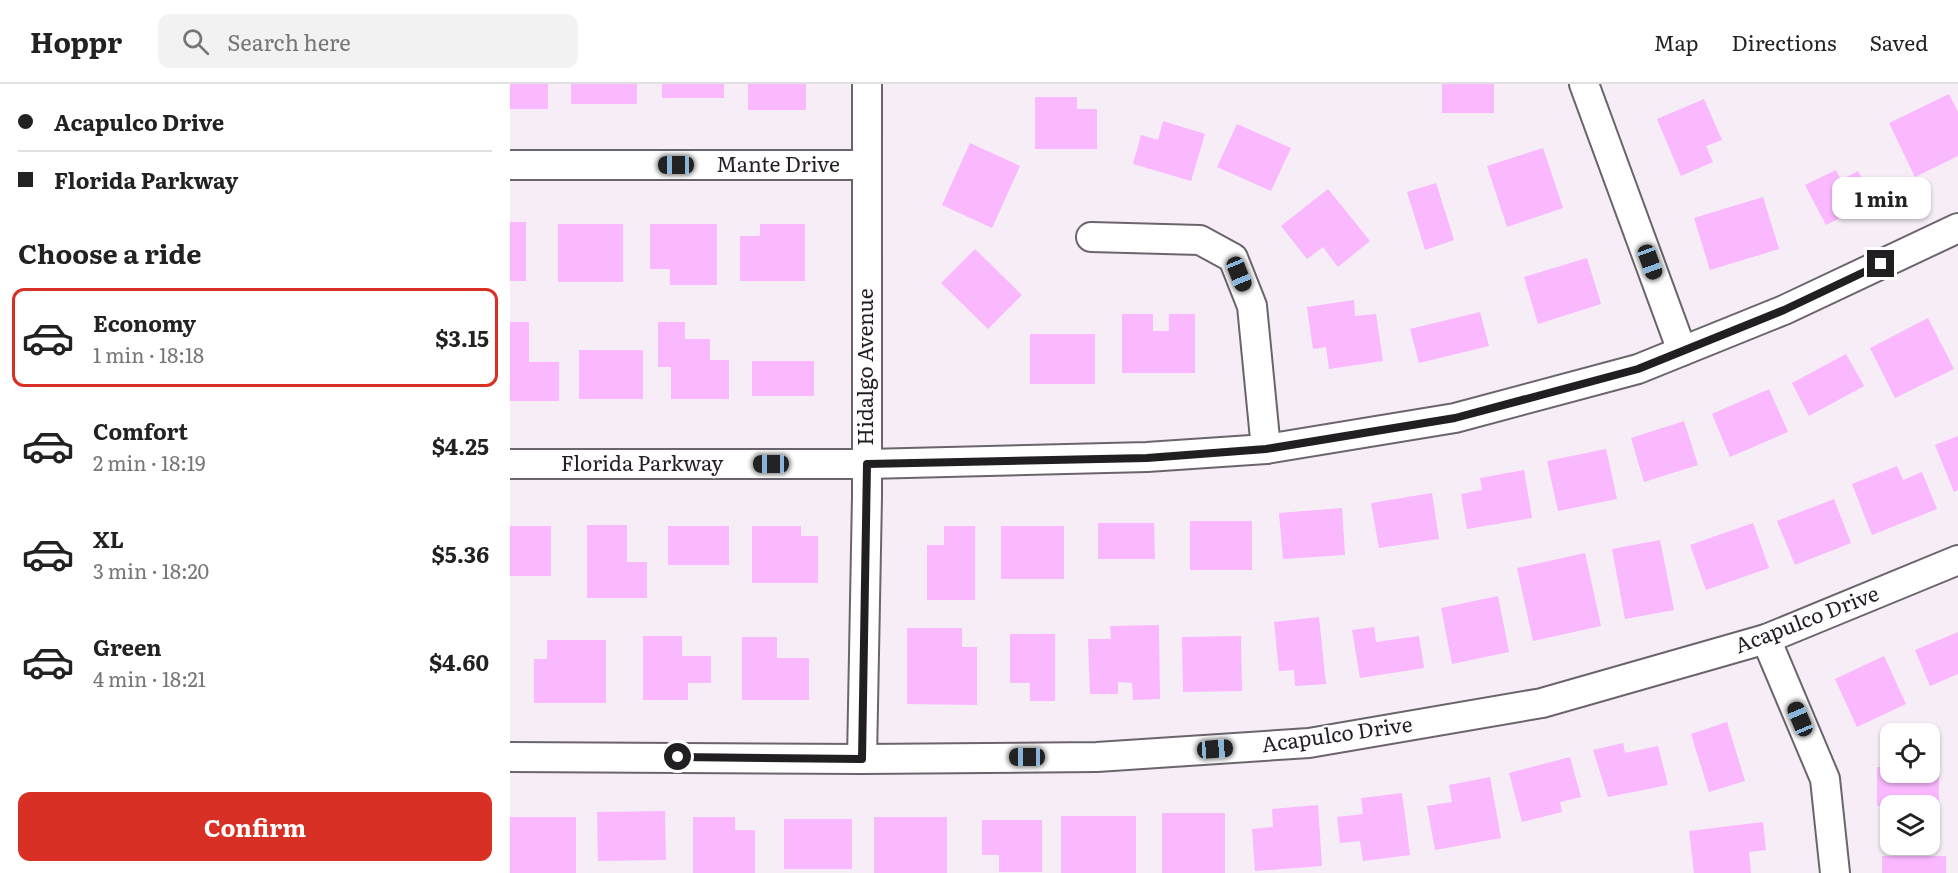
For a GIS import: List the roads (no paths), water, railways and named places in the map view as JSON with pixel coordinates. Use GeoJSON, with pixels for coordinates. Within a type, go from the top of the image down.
{"type":"FeatureCollection","features":[{"type":"Feature","properties":{"kind":"street","name":"Hidalgo Avenue"},"geometry":{"type":"LineString","coordinates":[[862,759],[867,464],[867,84]]}},
{"type":"Feature","properties":{"kind":"street"},"geometry":{"type":"LineString","coordinates":[[1584,84],[1682,351]]}},
{"type":"Feature","properties":{"kind":"street","name":"Mante Drive"},"geometry":{"type":"LineString","coordinates":[[510,165],[866,165]]}},
{"type":"Feature","properties":{"kind":"street","name":"Florida Parkway"},"geometry":{"type":"LineString","coordinates":[[510,464],[867,464],[1147,458],[1266,449],[1455,418],[1638,369],[1784,310],[1958,228]]}},
{"type":"Feature","properties":{"kind":"street"},"geometry":{"type":"LineString","coordinates":[[1091,237],[1200,240],[1233,258],[1252,306],[1266,449]]}},
{"type":"Feature","properties":{"kind":"street","name":"Acapulco Drive"},"geometry":{"type":"LineString","coordinates":[[510,757],[862,759],[1097,757],[1309,743],[1542,703],[1766,639],[1958,560]]}},
{"type":"Feature","properties":{"kind":"street"},"geometry":{"type":"LineString","coordinates":[[1766,639],[1826,779],[1835,873]]}}]}
